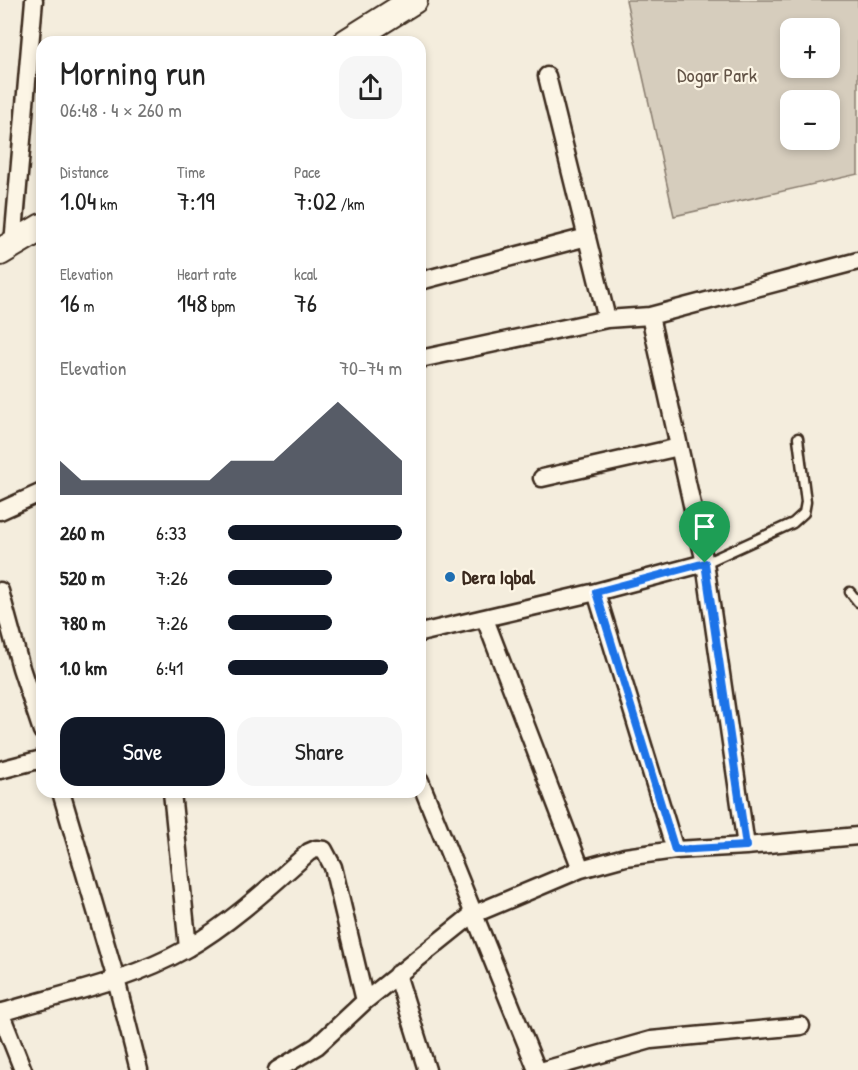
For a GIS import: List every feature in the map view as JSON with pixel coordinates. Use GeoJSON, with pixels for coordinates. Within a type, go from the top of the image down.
{"type":"FeatureCollection","features":[{"type":"Feature","properties":{"kind":"main road"},"geometry":{"type":"LineString","coordinates":[[357,36],[414,0]]}},
{"type":"Feature","properties":{"kind":"main road"},"geometry":{"type":"LineString","coordinates":[[7,248],[36,231]]}},
{"type":"Feature","properties":{"kind":"street"},"geometry":{"type":"LineString","coordinates":[[7,248],[34,0]]}},
{"type":"Feature","properties":{"kind":"street"},"geometry":{"type":"LineString","coordinates":[[547,76],[607,320]]}},
{"type":"Feature","properties":{"kind":"street"},"geometry":{"type":"LineString","coordinates":[[426,279],[587,237]]}},
{"type":"Feature","properties":{"kind":"street"},"geometry":{"type":"LineString","coordinates":[[426,358],[607,320],[650,316],[858,261]]}},
{"type":"Feature","properties":{"kind":"street"},"geometry":{"type":"LineString","coordinates":[[650,316],[705,563],[746,846]]}},
{"type":"Feature","properties":{"kind":"street"},"geometry":{"type":"LineString","coordinates":[[542,478],[679,447]]}},
{"type":"Feature","properties":{"kind":"street"},"geometry":{"type":"LineString","coordinates":[[0,511],[36,495]]}},
{"type":"Feature","properties":{"kind":"street"},"geometry":{"type":"LineString","coordinates":[[426,632],[596,592],[705,563]]}},
{"type":"Feature","properties":{"kind":"street"},"geometry":{"type":"LineString","coordinates":[[0,591],[36,713]]}},
{"type":"Feature","properties":{"kind":"street"},"geometry":{"type":"LineString","coordinates":[[596,592],[675,850]]}},
{"type":"Feature","properties":{"kind":"street"},"geometry":{"type":"LineString","coordinates":[[485,619],[581,869]]}},
{"type":"Feature","properties":{"kind":"street"},"geometry":{"type":"LineString","coordinates":[[0,770],[36,761]]}},
{"type":"Feature","properties":{"kind":"street"},"geometry":{"type":"LineString","coordinates":[[426,796],[472,915],[537,1070]]}},
{"type":"Feature","properties":{"kind":"street"},"geometry":{"type":"LineString","coordinates":[[63,798],[116,979],[139,1070]]}},
{"type":"Feature","properties":{"kind":"street"},"geometry":{"type":"LineString","coordinates":[[173,798],[188,948]]}},
{"type":"Feature","properties":{"kind":"street"},"geometry":{"type":"LineString","coordinates":[[277,1070],[317,1046],[365,1001],[472,915],[581,869],[625,857],[675,850],[858,836]]}},
{"type":"Feature","properties":{"kind":"street"},"geometry":{"type":"LineString","coordinates":[[23,1070],[0,1012],[116,979],[152,966],[188,948],[260,896],[309,852],[324,850],[333,867],[365,1001]]}},
{"type":"Feature","properties":{"kind":"street"},"geometry":{"type":"LineString","coordinates":[[397,974],[427,1070]]}},
{"type":"Feature","properties":{"kind":"street"},"geometry":{"type":"LineString","coordinates":[[544,1070],[651,1040],[801,1026]]}},
{"type":"Feature","properties":{"kind":"lane"},"geometry":{"type":"LineString","coordinates":[[705,563],[793,523],[804,513],[806,502],[798,438]]}},
{"type":"Feature","properties":{"kind":"lane"},"geometry":{"type":"LineString","coordinates":[[850,592],[858,602]]}},
{"type":"Feature","properties":{"kind":"green space","name":"Dogar Park"},"geometry":{"type":"Polygon","coordinates":[[[626,0],[858,0],[858,174],[674,216],[626,0]]]}},
{"type":"Feature","properties":{"kind":"place","name":"Dera Iqbal"},"geometry":{"type":"Point","coordinates":[450,577]}},
{"type":"Feature","properties":{"kind":"route"},"geometry":{"type":"LineString","coordinates":[[705,563],[746,846],[675,850],[596,592],[705,563]]}}]}
